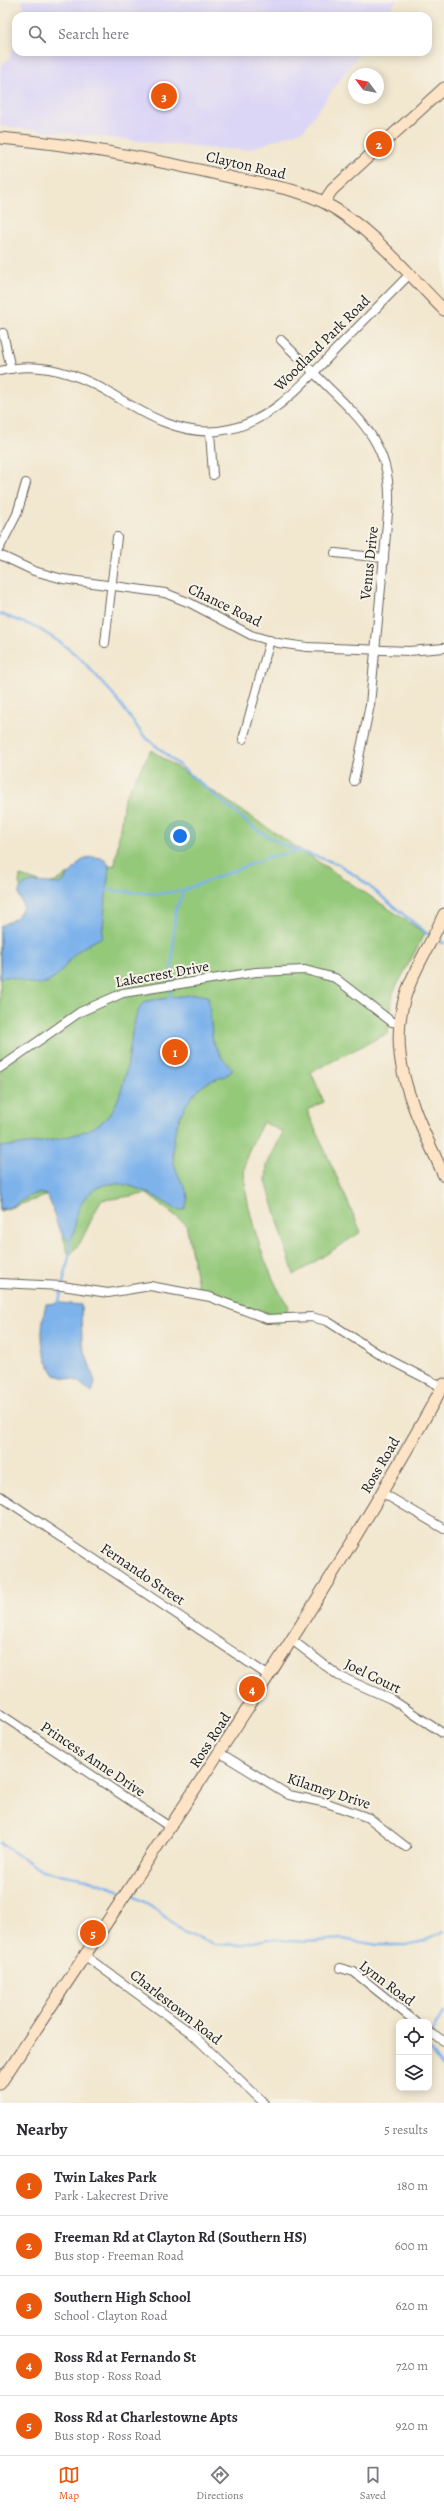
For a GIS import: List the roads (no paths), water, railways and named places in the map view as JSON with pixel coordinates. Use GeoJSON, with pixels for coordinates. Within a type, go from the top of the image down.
{"type":"FeatureCollection","features":[{"type":"Feature","properties":{"kind":"street"},"geometry":{"type":"LineString","coordinates":[[324,202],[332,190],[444,88]]}},
{"type":"Feature","properties":{"kind":"street","name":"Clayton Road"},"geometry":{"type":"LineString","coordinates":[[0,138],[70,145],[138,156],[276,187],[324,202],[363,229],[444,310]]}},
{"type":"Feature","properties":{"kind":"street","name":"Woodland Park Road"},"geometry":{"type":"LineString","coordinates":[[0,371],[11,369],[46,368],[68,373],[100,386],[165,423],[188,430],[210,432],[235,427],[263,415],[296,392],[313,372],[409,275]]}},
{"type":"Feature","properties":{"kind":"street"},"geometry":{"type":"LineString","coordinates":[[3,333],[11,369]]}},
{"type":"Feature","properties":{"kind":"street","name":"Venus Drive"},"geometry":{"type":"LineString","coordinates":[[281,340],[361,420],[372,435],[383,459],[390,495],[368,717],[354,781]]}},
{"type":"Feature","properties":{"kind":"street"},"geometry":{"type":"LineString","coordinates":[[210,432],[213,475]]}},
{"type":"Feature","properties":{"kind":"street"},"geometry":{"type":"LineString","coordinates":[[0,547],[17,514],[26,483]]}},
{"type":"Feature","properties":{"kind":"street"},"geometry":{"type":"LineString","coordinates":[[105,644],[117,537]]}},
{"type":"Feature","properties":{"kind":"street"},"geometry":{"type":"LineString","coordinates":[[335,553],[384,558]]}},
{"type":"Feature","properties":{"kind":"street","name":"Chance Road"},"geometry":{"type":"LineString","coordinates":[[0,555],[44,574],[112,586],[165,593],[190,602],[239,629],[270,640],[307,648],[375,650],[444,648]]}},
{"type":"Feature","properties":{"kind":"street"},"geometry":{"type":"LineString","coordinates":[[243,739],[270,640]]}},
{"type":"Feature","properties":{"kind":"street"},"geometry":{"type":"LineString","coordinates":[[444,914],[408,990],[400,1023],[399,1046],[402,1076],[444,1176]]}},
{"type":"Feature","properties":{"kind":"street","name":"Lakecrest Drive"},"geometry":{"type":"LineString","coordinates":[[0,1068],[60,1024],[86,1008],[123,993],[256,972],[305,970],[325,975],[342,982],[392,1022],[400,1023]]}},
{"type":"Feature","properties":{"kind":"street"},"geometry":{"type":"LineString","coordinates":[[0,1283],[62,1286],[108,1293],[150,1286],[210,1297],[267,1319],[311,1317],[327,1321],[382,1356],[443,1385]]}},
{"type":"Feature","properties":{"kind":"street","name":"Ross Road"},"geometry":{"type":"LineString","coordinates":[[0,2084],[84,1955],[220,1753],[292,1640],[443,1385]]}},
{"type":"Feature","properties":{"kind":"street"},"geometry":{"type":"LineString","coordinates":[[381,1492],[444,1529]]}},
{"type":"Feature","properties":{"kind":"street","name":"Fernando Street"},"geometry":{"type":"LineString","coordinates":[[0,1496],[269,1676]]}},
{"type":"Feature","properties":{"kind":"street","name":"Joel Court"},"geometry":{"type":"LineString","coordinates":[[292,1640],[339,1676],[391,1699],[444,1734]]}},
{"type":"Feature","properties":{"kind":"street","name":"Princess Anne Drive"},"geometry":{"type":"LineString","coordinates":[[0,1714],[170,1827]]}},
{"type":"Feature","properties":{"kind":"street","name":"Kilamey Drive"},"geometry":{"type":"LineString","coordinates":[[220,1753],[289,1795],[327,1803],[369,1818],[406,1847]]}},
{"type":"Feature","properties":{"kind":"street","name":"Charlestown Road"},"geometry":{"type":"LineString","coordinates":[[84,1955],[192,2033],[264,2103]]}},
{"type":"Feature","properties":{"kind":"street","name":"Lynn Road"},"geometry":{"type":"LineString","coordinates":[[340,1968],[359,1976],[412,2019]]}},
{"type":"Feature","properties":{"kind":"street"},"geometry":{"type":"LineString","coordinates":[[432,2034],[444,2041]]}},
{"type":"Feature","properties":{"kind":"water"},"geometry":{"type":"Polygon","coordinates":[[[90,857],[104,859],[109,867],[102,937],[76,953],[60,973],[47,983],[31,984],[10,977],[0,978],[0,926],[16,918],[23,908],[19,895],[20,889],[23,885],[36,882],[61,884],[81,861],[90,857]]]}},
{"type":"Feature","properties":{"kind":"water"},"geometry":{"type":"Polygon","coordinates":[[[195,994],[208,996],[213,1042],[222,1058],[233,1069],[228,1074],[210,1081],[198,1090],[185,1107],[176,1129],[173,1151],[174,1162],[176,1170],[187,1193],[188,1198],[185,1209],[176,1209],[152,1195],[126,1185],[113,1184],[101,1186],[90,1193],[80,1206],[74,1233],[70,1241],[61,1232],[46,1195],[34,1194],[12,1206],[0,1209],[0,1147],[58,1139],[88,1130],[100,1123],[109,1115],[114,1107],[122,1087],[132,1033],[140,1007],[146,1001],[195,994]]]}},
{"type":"Feature","properties":{"kind":"water"},"geometry":{"type":"Polygon","coordinates":[[[61,1303],[81,1305],[82,1342],[95,1382],[92,1393],[78,1381],[55,1375],[46,1359],[42,1341],[42,1332],[46,1304],[61,1303]]]}},
{"type":"Feature","properties":{"kind":"waterway"},"geometry":{"type":"LineString","coordinates":[[0,614],[36,627],[61,643],[80,658],[113,694],[143,735],[255,829],[283,845],[338,864],[359,878],[430,936]]}},
{"type":"Feature","properties":{"kind":"waterway"},"geometry":{"type":"LineString","coordinates":[[105,890],[158,894],[184,890],[272,856],[300,851]]}},
{"type":"Feature","properties":{"kind":"waterway"},"geometry":{"type":"LineString","coordinates":[[170,1002],[175,912],[184,890]]}},
{"type":"Feature","properties":{"kind":"waterway"},"geometry":{"type":"LineString","coordinates":[[436,940],[444,943]]}},
{"type":"Feature","properties":{"kind":"waterway"},"geometry":{"type":"LineString","coordinates":[[58,1306],[70,1252],[70,1238]]}},
{"type":"Feature","properties":{"kind":"waterway"},"geometry":{"type":"LineString","coordinates":[[0,1843],[42,1871],[87,1879],[124,1892]]}},
{"type":"Feature","properties":{"kind":"waterway"},"geometry":{"type":"LineString","coordinates":[[129,1894],[150,1905],[185,1933],[215,1944],[239,1945],[268,1939],[304,1942],[342,1939],[378,1945],[406,1945],[424,1941],[444,1931]]}},
{"type":"Feature","properties":{"kind":"waterway"},"geometry":{"type":"LineString","coordinates":[[432,2031],[444,2013]]}},
{"type":"Feature","properties":{"kind":"waterway"},"geometry":{"type":"LineString","coordinates":[[432,2053],[444,2070]]}},
{"type":"Feature","properties":{"kind":"place","name":"Southern High School"},"geometry":{"type":"Point","coordinates":[164,96]}},
{"type":"Feature","properties":{"kind":"place","name":"Freeman Rd at Clayton Rd (Southern HS)"},"geometry":{"type":"Point","coordinates":[379,144]}},
{"type":"Feature","properties":{"kind":"place","name":"Twin Lakes Park"},"geometry":{"type":"Point","coordinates":[175,1052]}},
{"type":"Feature","properties":{"kind":"place","name":"Ross Rd at Fernando St"},"geometry":{"type":"Point","coordinates":[252,1689]}},
{"type":"Feature","properties":{"kind":"place","name":"Ross Rd at Charlestowne Apts"},"geometry":{"type":"Point","coordinates":[93,1933]}}]}
